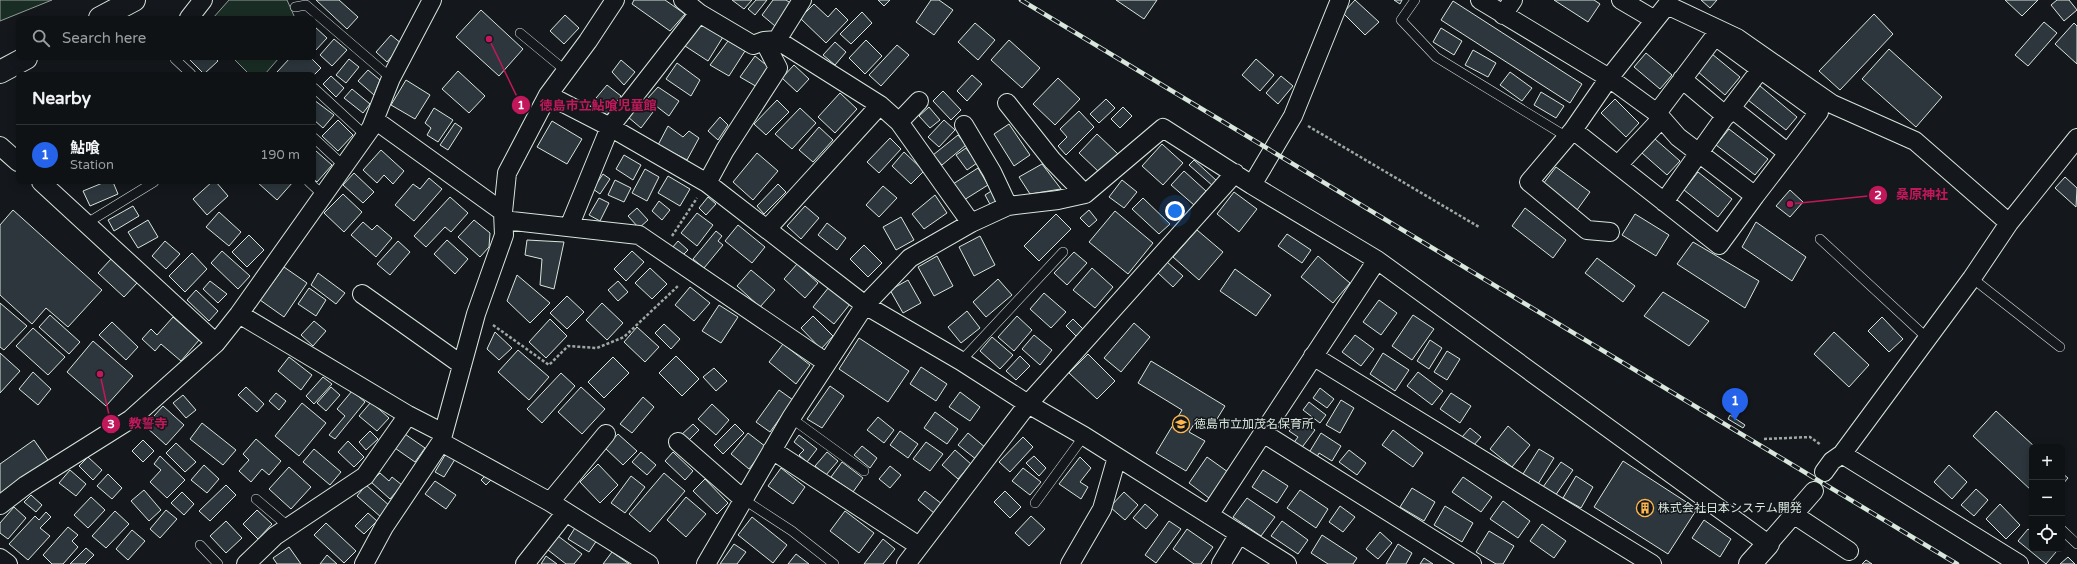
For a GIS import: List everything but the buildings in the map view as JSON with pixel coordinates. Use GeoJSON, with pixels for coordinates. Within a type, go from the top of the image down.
{"type":"FeatureCollection","features":[{"type":"Feature","properties":{"kind":"street"},"geometry":{"type":"LineString","coordinates":[[104,16],[134,0]]}},
{"type":"Feature","properties":{"kind":"street"},"geometry":{"type":"LineString","coordinates":[[191,16],[203,0]]}},
{"type":"Feature","properties":{"kind":"street"},"geometry":{"type":"LineString","coordinates":[[0,505],[26,485],[131,419],[216,343],[239,314],[375,120],[391,78],[432,0]]}},
{"type":"Feature","properties":{"kind":"street"},"geometry":{"type":"LineString","coordinates":[[364,564],[384,527],[442,437],[476,314],[504,235],[507,173],[548,95],[588,41],[615,0]]}},
{"type":"Feature","properties":{"kind":"street"},"geometry":{"type":"LineString","coordinates":[[683,0],[699,13],[753,45],[770,41],[802,0]]}},
{"type":"Feature","properties":{"kind":"street"},"geometry":{"type":"LineString","coordinates":[[1252,185],[1292,116],[1340,0]]}},
{"type":"Feature","properties":{"kind":"street"},"geometry":{"type":"LineString","coordinates":[[1480,0],[1609,78],[1659,116],[1678,138],[1755,196]]}},
{"type":"Feature","properties":{"kind":"street"},"geometry":{"type":"LineString","coordinates":[[1503,15],[1513,0]]}},
{"type":"Feature","properties":{"kind":"street"},"geometry":{"type":"LineString","coordinates":[[1621,0],[1655,20]]}},
{"type":"Feature","properties":{"kind":"street"},"geometry":{"type":"LineString","coordinates":[[1610,232],[1587,230],[1529,182],[1570,133],[1609,78],[1655,20],[1664,3],[1737,38],[1832,104],[1915,141],[2009,222]]}},
{"type":"Feature","properties":{"kind":"street"},"geometry":{"type":"LineString","coordinates":[[569,227],[610,127],[699,13]]}},
{"type":"Feature","properties":{"kind":"street"},"geometry":{"type":"LineString","coordinates":[[1570,133],[1618,165],[1719,245],[1819,112],[1760,70],[1716,36],[1682,79],[1659,116],[1618,165]]}},
{"type":"Feature","properties":{"kind":"street"},"geometry":{"type":"LineString","coordinates":[[770,41],[880,105],[899,122],[971,223]]}},
{"type":"Feature","properties":{"kind":"street"},"geometry":{"type":"LineString","coordinates":[[707,183],[725,150],[778,68],[770,41]]}},
{"type":"Feature","properties":{"kind":"street"},"geometry":{"type":"LineString","coordinates":[[0,72],[22,60]]}},
{"type":"Feature","properties":{"kind":"street"},"geometry":{"type":"LineString","coordinates":[[1664,202],[1760,70]]}},
{"type":"Feature","properties":{"kind":"street"},"geometry":{"type":"LineString","coordinates":[[1682,79],[1788,153]]}},
{"type":"Feature","properties":{"kind":"street"},"geometry":{"type":"LineString","coordinates":[[548,95],[610,127],[707,183],[865,305],[961,360],[1028,404],[1084,436],[1286,564]]}},
{"type":"Feature","properties":{"kind":"street"},"geometry":{"type":"LineString","coordinates":[[899,122],[919,101]]}},
{"type":"Feature","properties":{"kind":"street"},"geometry":{"type":"LineString","coordinates":[[1007,103],[1052,160],[1085,194]]}},
{"type":"Feature","properties":{"kind":"street"},"geometry":{"type":"LineString","coordinates":[[767,229],[880,105]]}},
{"type":"Feature","properties":{"kind":"street"},"geometry":{"type":"LineString","coordinates":[[375,120],[504,216],[569,227],[639,234],[827,363]]}},
{"type":"Feature","properties":{"kind":"street"},"geometry":{"type":"LineString","coordinates":[[964,125],[992,172],[1008,206]]}},
{"type":"Feature","properties":{"kind":"street"},"geometry":{"type":"LineString","coordinates":[[706,564],[791,418],[865,305],[910,258],[971,223],[1008,206],[1058,200],[1085,194],[1163,128],[1252,185],[1377,260],[1768,544]]}},
{"type":"Feature","properties":{"kind":"street"},"geometry":{"type":"LineString","coordinates":[[1824,472],[1832,461],[1842,454],[1926,337],[1972,278],[2009,222],[2077,138]]}},
{"type":"Feature","properties":{"kind":"street"},"geometry":{"type":"LineString","coordinates":[[0,146],[16,160]]}},
{"type":"Feature","properties":{"kind":"street"},"geometry":{"type":"LineString","coordinates":[[772,450],[914,558],[1028,404],[1235,173]]}},
{"type":"Feature","properties":{"kind":"street"},"geometry":{"type":"LineString","coordinates":[[43,184],[216,343]]}},
{"type":"Feature","properties":{"kind":"street"},"geometry":{"type":"LineString","coordinates":[[1209,515],[1377,260]]}},
{"type":"Feature","properties":{"kind":"street"},"geometry":{"type":"LineString","coordinates":[[362,294],[462,365]]}},
{"type":"Feature","properties":{"kind":"street"},"geometry":{"type":"LineString","coordinates":[[239,314],[408,415],[650,564]]}},
{"type":"Feature","properties":{"kind":"street"},"geometry":{"type":"LineString","coordinates":[[1314,356],[1652,564]]}},
{"type":"Feature","properties":{"kind":"street"},"geometry":{"type":"LineString","coordinates":[[246,564],[275,536],[365,476],[408,415]]}},
{"type":"Feature","properties":{"kind":"street"},"geometry":{"type":"LineString","coordinates":[[1263,433],[1472,564]]}},
{"type":"Feature","properties":{"kind":"street"},"geometry":{"type":"LineString","coordinates":[[550,502],[606,434]]}},
{"type":"Feature","properties":{"kind":"street"},"geometry":{"type":"LineString","coordinates":[[678,442],[743,499]]}},
{"type":"Feature","properties":{"kind":"street"},"geometry":{"type":"LineString","coordinates":[[1842,454],[2019,564]]}},
{"type":"Feature","properties":{"kind":"street"},"geometry":{"type":"LineString","coordinates":[[1070,564],[1102,509],[1117,457]]}},
{"type":"Feature","properties":{"kind":"street"},"geometry":{"type":"LineString","coordinates":[[1750,564],[1814,491]]}},
{"type":"Feature","properties":{"kind":"street"},"geometry":{"type":"LineString","coordinates":[[525,564],[566,512]]}},
{"type":"Feature","properties":{"kind":"street"},"geometry":{"type":"LineString","coordinates":[[1793,514],[1849,551]]}},
{"type":"Feature","properties":{"kind":"street"},"geometry":{"type":"LineString","coordinates":[[1221,564],[1239,534]]}},
{"type":"Feature","properties":{"kind":"street"},"geometry":{"type":"LineString","coordinates":[[0,558],[8,564]]}},
{"type":"Feature","properties":{"kind":"lane"},"geometry":{"type":"LineString","coordinates":[[1415,0],[1400,20],[1436,57],[1570,133]]}},
{"type":"Feature","properties":{"kind":"lane"},"geometry":{"type":"LineString","coordinates":[[294,7],[306,5],[391,78]]}},
{"type":"Feature","properties":{"kind":"lane"},"geometry":{"type":"LineString","coordinates":[[520,33],[566,71]]}},
{"type":"Feature","properties":{"kind":"lane"},"geometry":{"type":"LineString","coordinates":[[176,60],[189,72]]}},
{"type":"Feature","properties":{"kind":"lane"},"geometry":{"type":"LineString","coordinates":[[316,86],[365,135]]}},
{"type":"Feature","properties":{"kind":"lane"},"geometry":{"type":"LineString","coordinates":[[316,140],[344,166]]}},
{"type":"Feature","properties":{"kind":"lane"},"geometry":{"type":"LineString","coordinates":[[87,223],[151,184]]}},
{"type":"Feature","properties":{"kind":"lane"},"geometry":{"type":"LineString","coordinates":[[310,184],[323,196]]}},
{"type":"Feature","properties":{"kind":"lane"},"geometry":{"type":"LineString","coordinates":[[1820,239],[1926,337]]}},
{"type":"Feature","properties":{"kind":"lane"},"geometry":{"type":"LineString","coordinates":[[961,360],[1063,252]]}},
{"type":"Feature","properties":{"kind":"lane"},"geometry":{"type":"LineString","coordinates":[[1972,278],[2060,347]]}},
{"type":"Feature","properties":{"kind":"lane"},"geometry":{"type":"LineString","coordinates":[[791,418],[864,472]]}},
{"type":"Feature","properties":{"kind":"lane"},"geometry":{"type":"LineString","coordinates":[[1035,503],[1084,436]]}},
{"type":"Feature","properties":{"kind":"lane"},"geometry":{"type":"LineString","coordinates":[[256,499],[289,527]]}},
{"type":"Feature","properties":{"kind":"lane"},"geometry":{"type":"LineString","coordinates":[[743,499],[792,531],[834,564]]}},
{"type":"Feature","properties":{"kind":"lane"},"geometry":{"type":"LineString","coordinates":[[2065,533],[2077,544]]}},
{"type":"Feature","properties":{"kind":"lane"},"geometry":{"type":"LineString","coordinates":[[200,545],[218,564]]}},
{"type":"Feature","properties":{"kind":"path"},"geometry":{"type":"LineString","coordinates":[[1292,116],[1479,227]]}},
{"type":"Feature","properties":{"kind":"path"},"geometry":{"type":"LineString","coordinates":[[663,250],[707,183]]}},
{"type":"Feature","properties":{"kind":"path"},"geometry":{"type":"LineString","coordinates":[[476,314],[549,365],[568,346],[597,348],[624,337],[694,271]]}},
{"type":"Feature","properties":{"kind":"path"},"geometry":{"type":"LineString","coordinates":[[1764,439],[1810,437],[1827,449],[1842,454]]}},
{"type":"Feature","properties":{"kind":"green space"},"geometry":{"type":"Polygon","coordinates":[[[0,0],[52,0],[0,21],[0,0]]]}},
{"type":"Feature","properties":{"kind":"green space"},"geometry":{"type":"Polygon","coordinates":[[[229,0],[287,0],[294,16],[215,16],[229,0]]]}},
{"type":"Feature","properties":{"kind":"green space"},"geometry":{"type":"Polygon","coordinates":[[[235,60],[277,60],[267,72],[247,72],[235,60]]]}},
{"type":"Feature","properties":{"kind":"railway"},"geometry":{"type":"LineString","coordinates":[[1021,0],[1957,564]]}},
{"type":"Feature","properties":{"kind":"place","name":"徳島市立鮎喰児童館"},"geometry":{"type":"Point","coordinates":[489,39]}},
{"type":"Feature","properties":{"kind":"place","name":"桑原神社"},"geometry":{"type":"Point","coordinates":[1790,204]}},
{"type":"Feature","properties":{"kind":"place","name":"教誓寺"},"geometry":{"type":"Point","coordinates":[100,374]}},
{"type":"Feature","properties":{"kind":"place","name":"鮎喰"},"geometry":{"type":"Point","coordinates":[1735,421]}},
{"type":"Feature","properties":{"kind":"place","name":"徳島市立加茂名保育所"},"geometry":{"type":"Point","coordinates":[1181,424]}},
{"type":"Feature","properties":{"kind":"place","name":"株式会社日本システム開発"},"geometry":{"type":"Point","coordinates":[1645,508]}}]}
